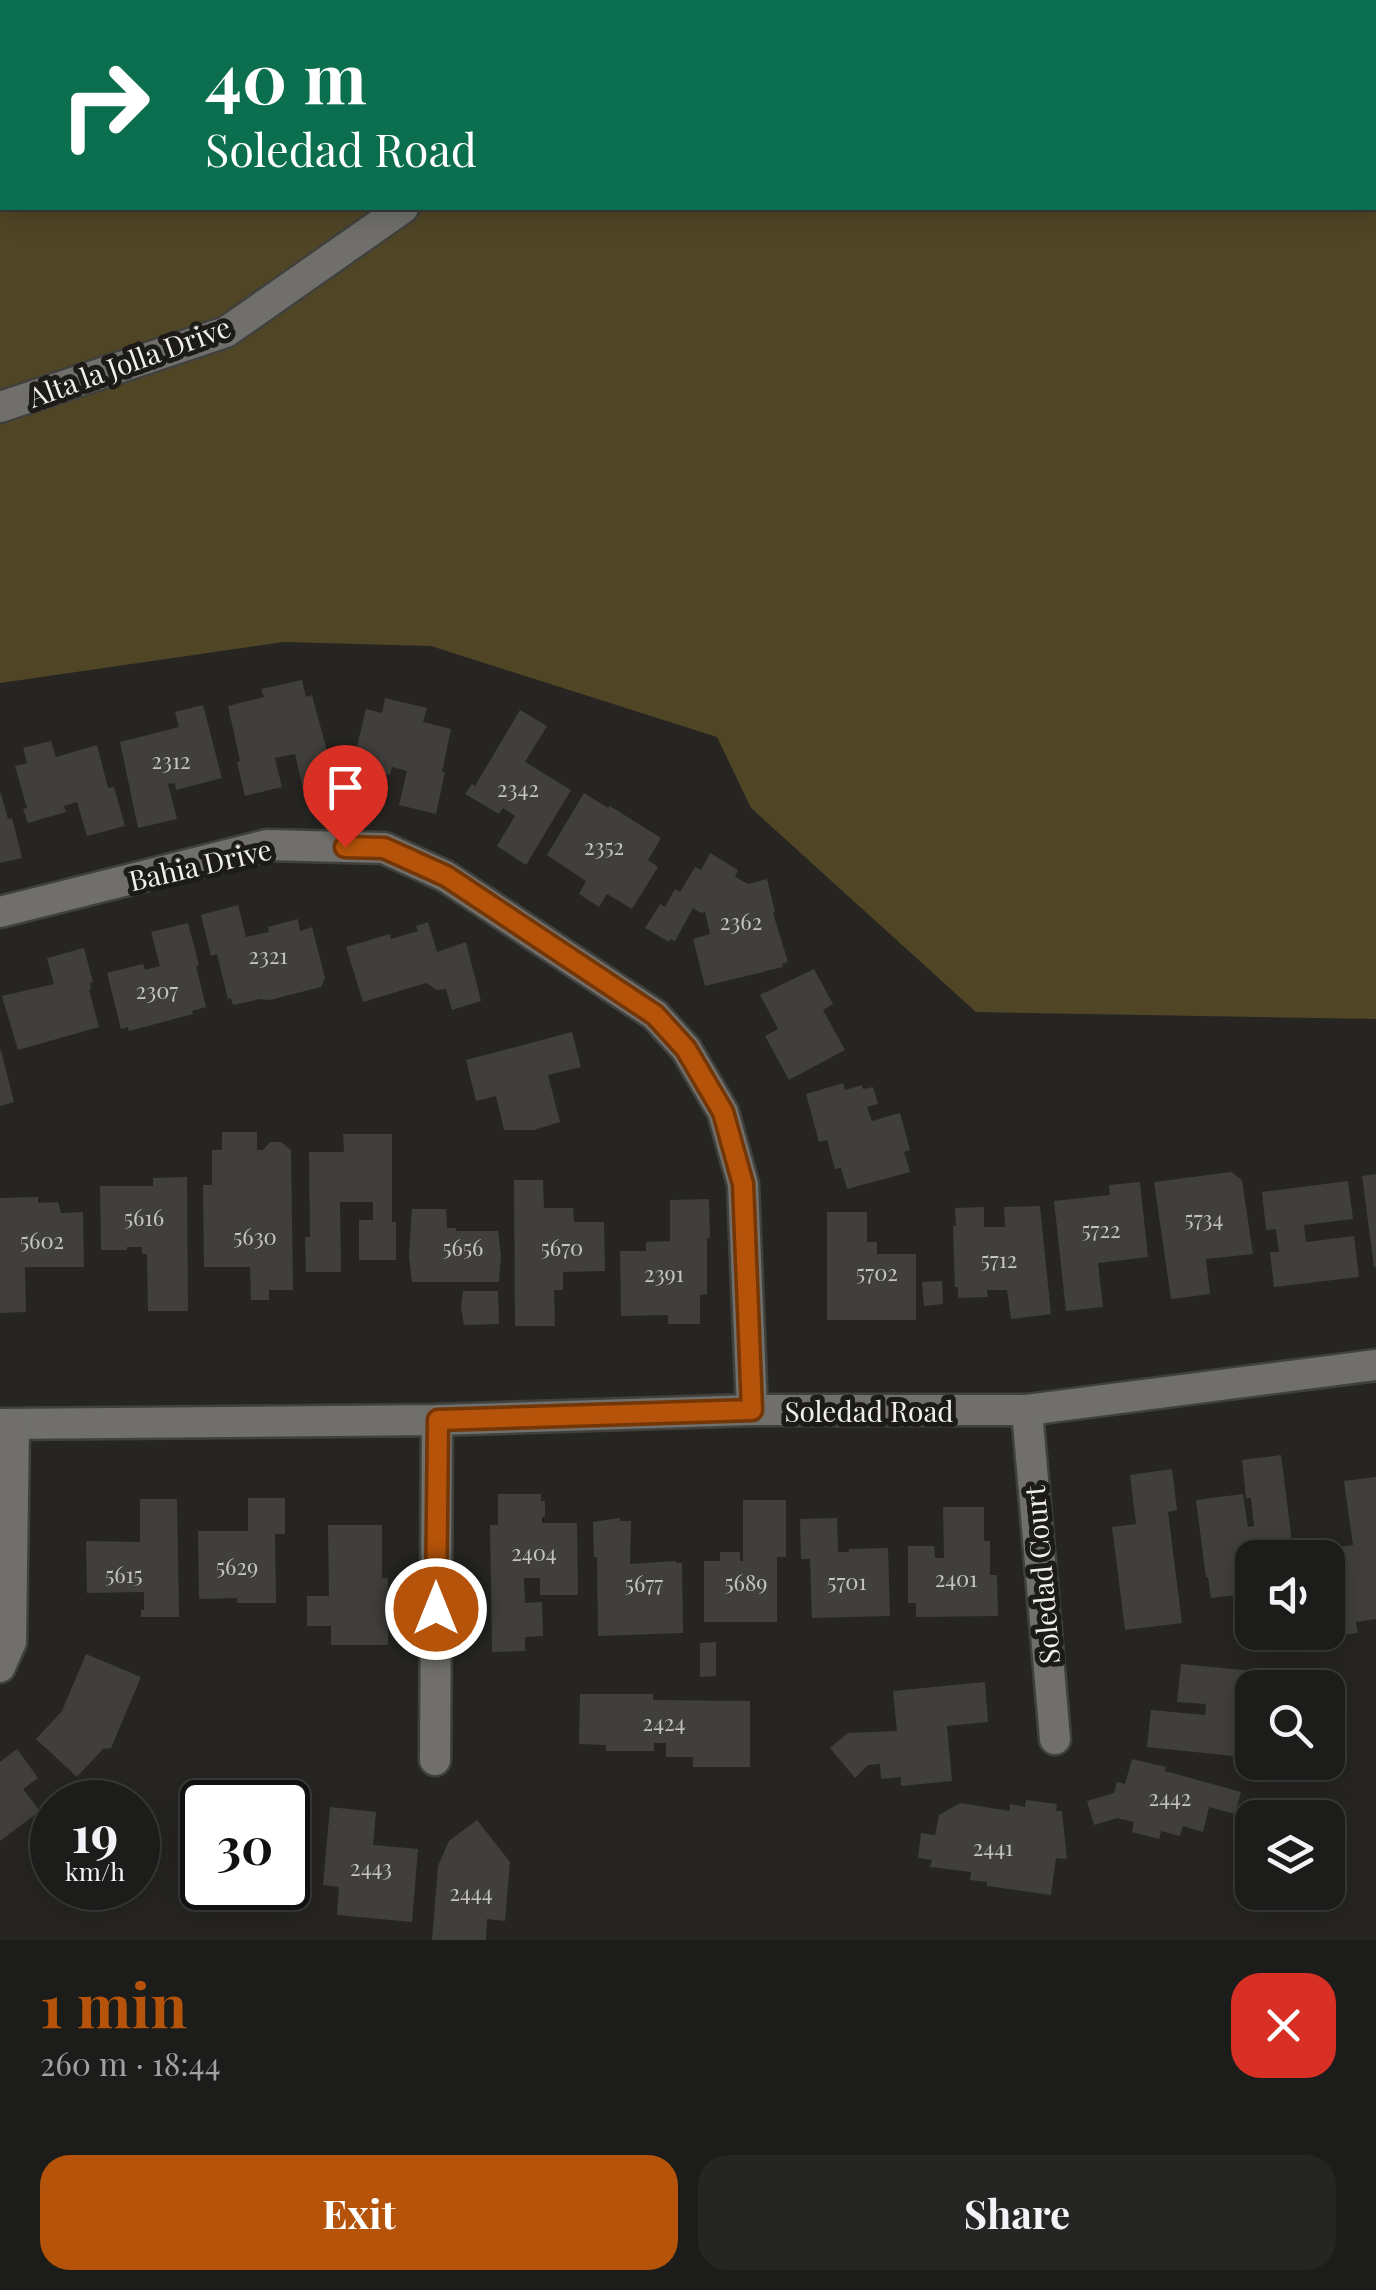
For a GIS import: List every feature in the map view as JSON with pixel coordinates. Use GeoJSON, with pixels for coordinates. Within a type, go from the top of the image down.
{"type":"FeatureCollection","features":[{"type":"Feature","properties":{"kind":"street","name":"Alta la Jolla Drive"},"geometry":{"type":"LineString","coordinates":[[0,407],[226,332],[400,210]]}},
{"type":"Feature","properties":{"kind":"street","name":"Bahia Drive"},"geometry":{"type":"LineString","coordinates":[[0,912],[267,845],[384,848],[446,876],[478,897],[655,1015],[686,1049],[723,1112],[743,1184],[752,1410]]}},
{"type":"Feature","properties":{"kind":"street","name":"Soledad Road"},"geometry":{"type":"LineString","coordinates":[[7,1424],[438,1420],[752,1410],[1027,1410],[1376,1365]]}},
{"type":"Feature","properties":{"kind":"street","name":"Soledad Court"},"geometry":{"type":"LineString","coordinates":[[1027,1410],[1055,1739]]}},
{"type":"Feature","properties":{"kind":"street"},"geometry":{"type":"LineString","coordinates":[[435,1760],[438,1420]]}},
{"type":"Feature","properties":{"kind":"street"},"geometry":{"type":"LineString","coordinates":[[0,1667],[10,1642],[7,1424]]}},
{"type":"Feature","properties":{"kind":"shaded area"},"geometry":{"type":"Polygon","coordinates":[[[0,210],[1376,210],[1376,1019],[976,1012],[751,808],[717,737],[431,646],[284,642],[0,683],[0,210]]]}},
{"type":"Feature","properties":{"kind":"building"},"geometry":{"type":"Polygon","coordinates":[[[302,680],[306,697],[312,695],[335,781],[303,789],[295,754],[275,758],[282,787],[245,796],[228,706],[264,697],[261,689],[302,680]]]}},
{"type":"Feature","properties":{"kind":"building"},"geometry":{"type":"Polygon","coordinates":[[[385,698],[427,708],[423,722],[451,729],[436,814],[399,805],[407,771],[392,767],[390,775],[352,767],[366,709],[382,713],[385,698]]]}},
{"type":"Feature","properties":{"kind":"building"},"geometry":{"type":"Polygon","coordinates":[[[203,705],[222,778],[176,790],[175,783],[168,784],[177,819],[138,828],[120,742],[179,727],[175,712],[203,705]]]}},
{"type":"Feature","properties":{"kind":"building"},"geometry":{"type":"Polygon","coordinates":[[[520,710],[547,726],[525,762],[571,790],[526,865],[497,846],[515,816],[503,808],[499,814],[465,794],[472,784],[475,786],[520,710]]]}},
{"type":"Feature","properties":{"kind":"building"},"geometry":{"type":"Polygon","coordinates":[[[51,741],[56,757],[97,745],[108,788],[114,787],[125,826],[87,836],[77,802],[64,806],[66,812],[28,823],[15,766],[27,763],[23,748],[51,741]]]}},
{"type":"Feature","properties":{"kind":"building"},"geometry":{"type":"Polygon","coordinates":[[[0,791],[22,858],[0,863],[0,791]]]}},
{"type":"Feature","properties":{"kind":"building"},"geometry":{"type":"Polygon","coordinates":[[[584,793],[661,838],[648,860],[658,867],[632,909],[607,894],[599,907],[579,894],[586,881],[547,855],[584,793]]]}},
{"type":"Feature","properties":{"kind":"building"},"geometry":{"type":"Polygon","coordinates":[[[710,853],[738,870],[735,877],[748,884],[767,879],[788,962],[783,967],[705,986],[693,939],[710,934],[705,912],[693,908],[675,941],[669,942],[645,928],[660,904],[665,907],[675,889],[680,892],[695,867],[701,870],[710,853]]]}},
{"type":"Feature","properties":{"kind":"building"},"geometry":{"type":"Polygon","coordinates":[[[238,905],[246,937],[298,919],[300,931],[312,927],[325,978],[321,987],[233,1005],[217,954],[211,956],[201,915],[238,905]]]}},
{"type":"Feature","properties":{"kind":"building"},"geometry":{"type":"Polygon","coordinates":[[[428,922],[437,952],[466,942],[481,1001],[452,1010],[446,989],[437,990],[426,983],[363,1002],[346,947],[390,934],[391,939],[418,931],[416,926],[428,922]]]}},
{"type":"Feature","properties":{"kind":"building"},"geometry":{"type":"Polygon","coordinates":[[[188,923],[206,1007],[129,1031],[128,1027],[121,1029],[107,973],[143,964],[145,970],[160,966],[151,932],[188,923]]]}},
{"type":"Feature","properties":{"kind":"building"},"geometry":{"type":"Polygon","coordinates":[[[84,948],[99,1027],[18,1050],[2,996],[54,984],[47,958],[84,948]]]}},
{"type":"Feature","properties":{"kind":"building"},"geometry":{"type":"Polygon","coordinates":[[[814,969],[833,1004],[823,1010],[845,1050],[789,1080],[765,1036],[778,1029],[760,995],[814,969]]]}},
{"type":"Feature","properties":{"kind":"building"},"geometry":{"type":"Polygon","coordinates":[[[572,1032],[581,1067],[548,1075],[560,1122],[534,1130],[504,1130],[496,1096],[476,1101],[466,1060],[572,1032]]]}},
{"type":"Feature","properties":{"kind":"building"},"geometry":{"type":"Polygon","coordinates":[[[0,1051],[14,1102],[0,1106],[0,1051]]]}},
{"type":"Feature","properties":{"kind":"building"},"geometry":{"type":"Polygon","coordinates":[[[843,1083],[845,1090],[862,1085],[863,1089],[873,1087],[878,1104],[867,1107],[872,1121],[900,1113],[910,1150],[904,1152],[910,1172],[847,1189],[841,1168],[835,1169],[827,1140],[819,1142],[806,1094],[843,1083]]]}},
{"type":"Feature","properties":{"kind":"building"},"geometry":{"type":"Polygon","coordinates":[[[222,1132],[257,1132],[257,1150],[263,1150],[270,1142],[281,1142],[291,1150],[293,1290],[269,1290],[269,1300],[251,1300],[250,1267],[204,1267],[203,1185],[212,1185],[212,1150],[222,1150],[222,1132]]]}},
{"type":"Feature","properties":{"kind":"building"},"geometry":{"type":"Polygon","coordinates":[[[343,1134],[392,1134],[396,1260],[359,1260],[359,1220],[373,1220],[373,1202],[340,1202],[341,1272],[306,1272],[305,1237],[310,1237],[309,1152],[344,1152],[343,1134]]]}},
{"type":"Feature","properties":{"kind":"building"},"geometry":{"type":"Polygon","coordinates":[[[1231,1172],[1242,1180],[1253,1254],[1206,1259],[1210,1294],[1171,1299],[1154,1182],[1231,1172]]]}},
{"type":"Feature","properties":{"kind":"building"},"geometry":{"type":"Polygon","coordinates":[[[1376,1174],[1376,1267],[1374,1267],[1362,1176],[1376,1174]]]}},
{"type":"Feature","properties":{"kind":"building"},"geometry":{"type":"Polygon","coordinates":[[[187,1177],[188,1311],[148,1311],[147,1254],[142,1254],[142,1247],[101,1250],[100,1186],[153,1186],[153,1178],[187,1177]]]}},
{"type":"Feature","properties":{"kind":"building"},"geometry":{"type":"Polygon","coordinates":[[[514,1180],[543,1180],[544,1208],[573,1208],[574,1222],[604,1222],[605,1271],[563,1272],[563,1290],[554,1290],[555,1326],[515,1326],[514,1180]]]}},
{"type":"Feature","properties":{"kind":"building"},"geometry":{"type":"Polygon","coordinates":[[[1348,1181],[1353,1219],[1304,1225],[1306,1242],[1354,1236],[1359,1277],[1274,1287],[1270,1252],[1279,1252],[1276,1229],[1266,1230],[1262,1192],[1348,1181]]]}},
{"type":"Feature","properties":{"kind":"building"},"geometry":{"type":"Polygon","coordinates":[[[1140,1182],[1148,1257],[1098,1263],[1103,1307],[1066,1311],[1054,1201],[1110,1195],[1109,1185],[1140,1182]]]}},
{"type":"Feature","properties":{"kind":"building"},"geometry":{"type":"Polygon","coordinates":[[[38,1197],[38,1203],[58,1202],[61,1213],[83,1212],[84,1267],[25,1267],[26,1312],[0,1313],[0,1198],[38,1197]]]}},
{"type":"Feature","properties":{"kind":"building"},"geometry":{"type":"Polygon","coordinates":[[[709,1199],[707,1294],[700,1295],[700,1324],[668,1324],[668,1315],[621,1316],[620,1251],[646,1251],[646,1242],[670,1241],[670,1200],[709,1199]]]}},
{"type":"Feature","properties":{"kind":"building"},"geometry":{"type":"Polygon","coordinates":[[[1040,1206],[1051,1314],[1011,1319],[1007,1290],[987,1290],[988,1297],[958,1298],[955,1208],[984,1207],[984,1227],[1005,1227],[1004,1207],[1040,1206]]]}},
{"type":"Feature","properties":{"kind":"building"},"geometry":{"type":"Polygon","coordinates":[[[412,1209],[446,1209],[447,1228],[456,1231],[498,1231],[499,1282],[412,1282],[412,1209]]]}},
{"type":"Feature","properties":{"kind":"building"},"geometry":{"type":"Polygon","coordinates":[[[827,1212],[867,1212],[867,1242],[877,1242],[877,1254],[916,1254],[916,1320],[827,1320],[827,1212]]]}},
{"type":"Feature","properties":{"kind":"building"},"geometry":{"type":"Polygon","coordinates":[[[942,1281],[943,1304],[924,1306],[922,1282],[942,1281]]]}},
{"type":"Feature","properties":{"kind":"building"},"geometry":{"type":"Polygon","coordinates":[[[463,1291],[498,1291],[499,1324],[464,1325],[463,1291]]]}},
{"type":"Feature","properties":{"kind":"building"},"geometry":{"type":"Polygon","coordinates":[[[1281,1455],[1292,1540],[1235,1540],[1235,1595],[1211,1598],[1196,1500],[1243,1494],[1248,1527],[1254,1526],[1242,1460],[1281,1455]]]}},
{"type":"Feature","properties":{"kind":"building"},"geometry":{"type":"Polygon","coordinates":[[[1172,1469],[1177,1510],[1168,1512],[1182,1623],[1125,1630],[1112,1527],[1136,1524],[1130,1475],[1172,1469]]]}},
{"type":"Feature","properties":{"kind":"building"},"geometry":{"type":"Polygon","coordinates":[[[1376,1477],[1376,1619],[1356,1622],[1358,1633],[1345,1635],[1345,1546],[1353,1545],[1344,1481],[1376,1477]]]}},
{"type":"Feature","properties":{"kind":"building"},"geometry":{"type":"Polygon","coordinates":[[[498,1494],[541,1494],[541,1501],[545,1501],[542,1523],[577,1523],[578,1595],[540,1595],[540,1578],[524,1578],[525,1603],[542,1602],[543,1636],[525,1637],[525,1651],[492,1652],[490,1525],[498,1525],[498,1494]]]}},
{"type":"Feature","properties":{"kind":"building"},"geometry":{"type":"Polygon","coordinates":[[[248,1498],[285,1498],[285,1534],[275,1534],[276,1603],[199,1599],[198,1531],[248,1531],[248,1498]]]}},
{"type":"Feature","properties":{"kind":"building"},"geometry":{"type":"Polygon","coordinates":[[[140,1499],[177,1499],[179,1617],[141,1617],[144,1592],[87,1593],[86,1541],[140,1542],[140,1499]]]}},
{"type":"Feature","properties":{"kind":"building"},"geometry":{"type":"Polygon","coordinates":[[[743,1500],[786,1500],[786,1557],[777,1557],[777,1622],[704,1622],[704,1561],[720,1561],[720,1552],[740,1552],[743,1561],[743,1500]]]}},
{"type":"Feature","properties":{"kind":"building"},"geometry":{"type":"Polygon","coordinates":[[[943,1507],[984,1507],[984,1541],[990,1541],[990,1575],[997,1575],[998,1616],[916,1617],[916,1603],[908,1603],[908,1546],[934,1546],[935,1558],[944,1558],[943,1507]]]}},
{"type":"Feature","properties":{"kind":"building"},"geometry":{"type":"Polygon","coordinates":[[[620,1518],[631,1521],[630,1564],[682,1563],[683,1633],[598,1636],[593,1522],[620,1518]]]}},
{"type":"Feature","properties":{"kind":"building"},"geometry":{"type":"Polygon","coordinates":[[[837,1518],[838,1552],[888,1548],[890,1616],[812,1618],[810,1559],[801,1559],[800,1519],[837,1518]]]}},
{"type":"Feature","properties":{"kind":"building"},"geometry":{"type":"Polygon","coordinates":[[[328,1525],[382,1525],[382,1578],[388,1578],[388,1645],[331,1645],[331,1626],[307,1626],[307,1596],[329,1596],[328,1525]]]}},
{"type":"Feature","properties":{"kind":"building"},"geometry":{"type":"Polygon","coordinates":[[[716,1642],[716,1676],[700,1677],[700,1643],[716,1642]]]}},
{"type":"Feature","properties":{"kind":"building"},"geometry":{"type":"Polygon","coordinates":[[[86,1654],[141,1677],[111,1748],[103,1749],[77,1777],[36,1739],[62,1711],[86,1654]]]}},
{"type":"Feature","properties":{"kind":"building"},"geometry":{"type":"Polygon","coordinates":[[[1181,1664],[1243,1670],[1235,1670],[1235,1756],[1147,1747],[1151,1710],[1205,1715],[1206,1704],[1177,1702],[1181,1664]]]}},
{"type":"Feature","properties":{"kind":"building"},"geometry":{"type":"Polygon","coordinates":[[[985,1682],[988,1722],[947,1726],[952,1781],[901,1786],[901,1777],[881,1779],[880,1764],[868,1765],[855,1778],[830,1748],[848,1733],[897,1731],[893,1691],[985,1682]]]}},
{"type":"Feature","properties":{"kind":"building"},"geometry":{"type":"Polygon","coordinates":[[[580,1694],[653,1694],[653,1700],[750,1701],[750,1767],[693,1767],[693,1757],[666,1757],[666,1743],[654,1743],[654,1751],[606,1751],[606,1745],[579,1744],[580,1694]]]}},
{"type":"Feature","properties":{"kind":"building"},"geometry":{"type":"Polygon","coordinates":[[[17,1749],[38,1778],[30,1780],[23,1789],[30,1798],[30,1818],[0,1841],[0,1762],[17,1749]]]}},
{"type":"Feature","properties":{"kind":"building"},"geometry":{"type":"Polygon","coordinates":[[[1132,1759],[1241,1792],[1239,1800],[1235,1800],[1235,1814],[1209,1807],[1203,1832],[1183,1826],[1180,1836],[1161,1831],[1159,1839],[1132,1832],[1134,1822],[1117,1818],[1094,1825],[1087,1801],[1114,1793],[1117,1782],[1125,1784],[1132,1759]]]}},
{"type":"Feature","properties":{"kind":"building"},"geometry":{"type":"Polygon","coordinates":[[[1026,1800],[1057,1804],[1056,1811],[1062,1811],[1067,1859],[1056,1858],[1051,1895],[987,1886],[987,1882],[970,1880],[971,1872],[930,1867],[932,1860],[918,1858],[921,1833],[935,1835],[939,1815],[960,1803],[1010,1811],[1010,1804],[1025,1807],[1026,1800]]]}},
{"type":"Feature","properties":{"kind":"building"},"geometry":{"type":"Polygon","coordinates":[[[330,1807],[376,1812],[373,1845],[418,1849],[412,1922],[337,1915],[339,1887],[323,1885],[330,1807]]]}},
{"type":"Feature","properties":{"kind":"building"},"geometry":{"type":"Polygon","coordinates":[[[477,1820],[510,1862],[505,1921],[487,1919],[486,1940],[432,1940],[438,1866],[449,1841],[477,1820]]]}},
{"type":"Feature","properties":{"kind":"route"},"geometry":{"type":"LineString","coordinates":[[345,847],[384,848],[446,876],[655,1015],[686,1049],[723,1112],[743,1184],[752,1410],[438,1420],[436,1609]]}}]}
